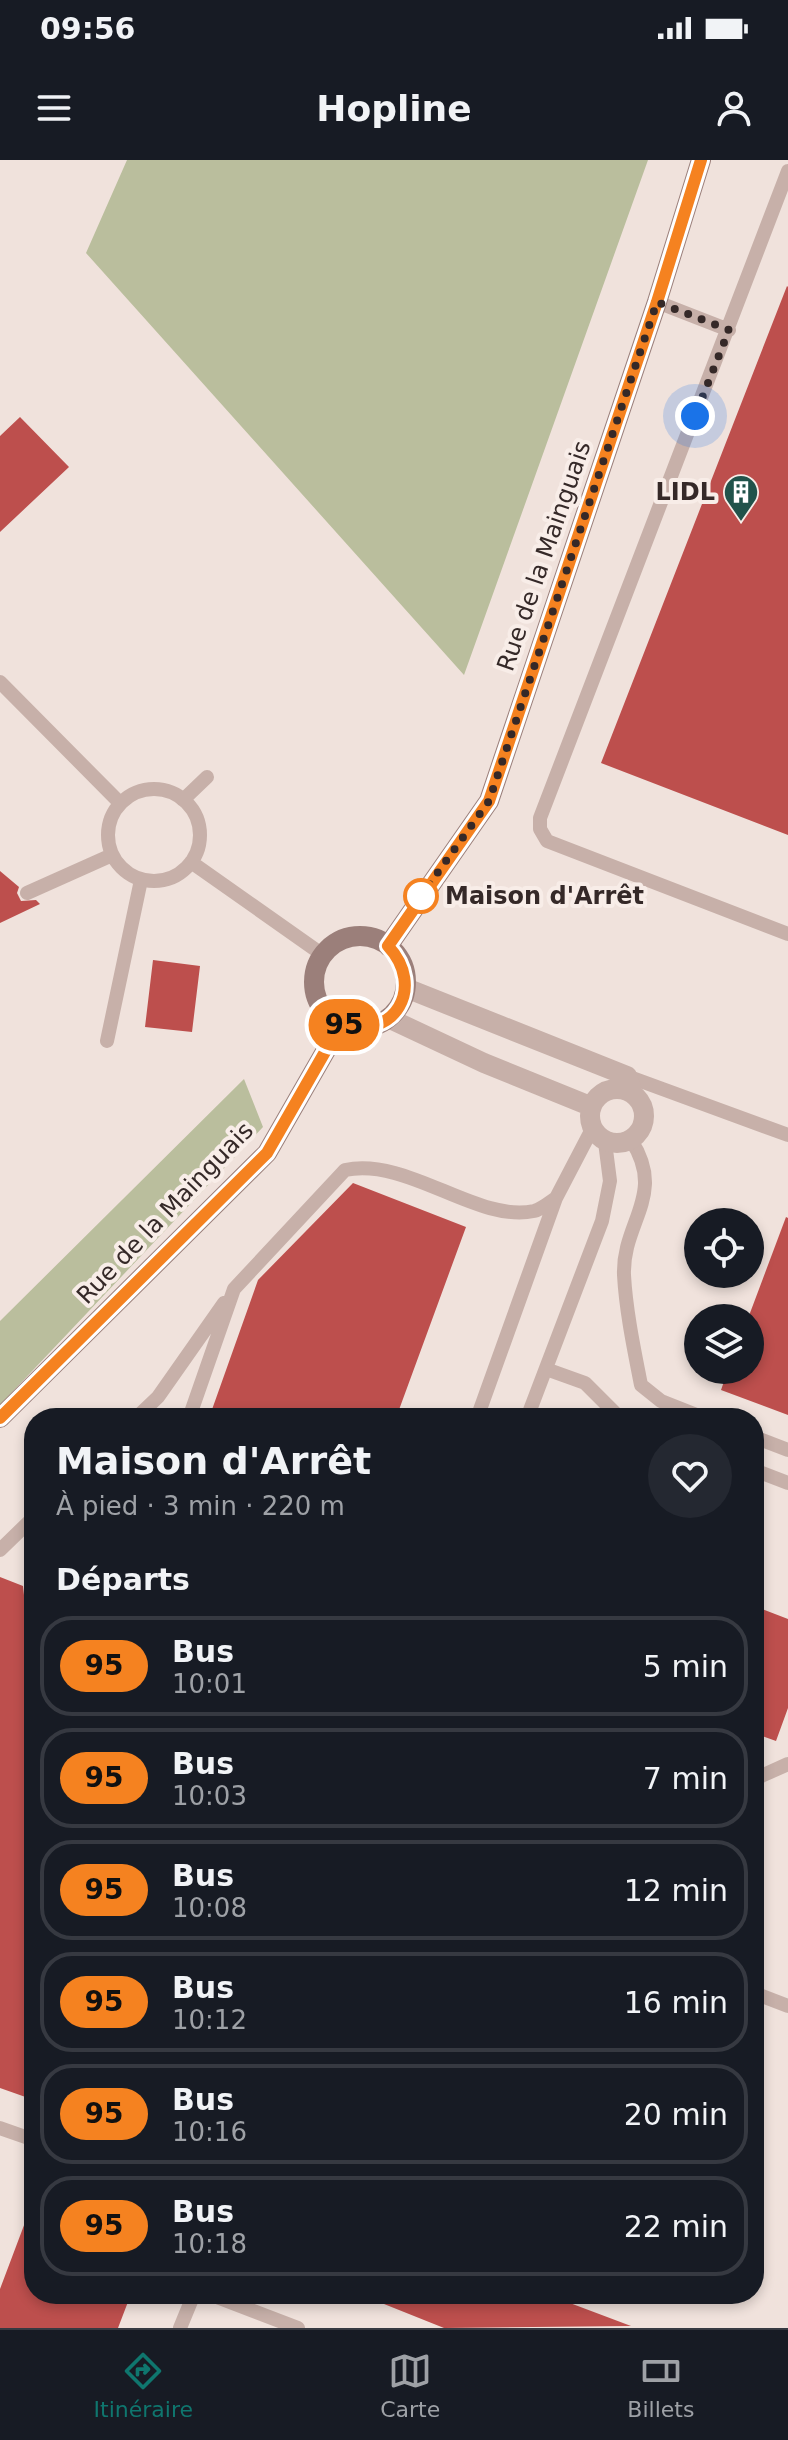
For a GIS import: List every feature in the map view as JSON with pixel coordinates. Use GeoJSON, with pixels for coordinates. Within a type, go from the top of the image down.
{"type":"FeatureCollection","features":[{"type":"Feature","properties":{"kind":"street","name":"Rue de la Mainguais"},"geometry":{"type":"LineString","coordinates":[[388,946],[489,801],[657,302],[701,160]]}},
{"type":"Feature","properties":{"kind":"street"},"geometry":{"type":"LineString","coordinates":[[347,938],[376,939],[388,946],[399,957],[406,988],[401,1003],[388,1018],[368,1028],[341,1024],[329,1017],[315,993],[314,980],[323,955],[347,938]]}},
{"type":"Feature","properties":{"kind":"street"},"geometry":{"type":"LineString","coordinates":[[406,988],[630,1085],[643,1108],[644,1117],[638,1134],[631,1140],[614,1144],[599,1136],[590,1106]]}},
{"type":"Feature","properties":{"kind":"street"},"geometry":{"type":"LineString","coordinates":[[388,1018],[484,1063],[590,1106]]}},
{"type":"Feature","properties":{"kind":"street","name":"Rue de la Mainguais"},"geometry":{"type":"LineString","coordinates":[[0,1418],[267,1153],[341,1024]]}},
{"type":"Feature","properties":{"kind":"street"},"geometry":{"type":"LineString","coordinates":[[590,1106],[606,1091],[624,1090],[630,1085]]}},
{"type":"Feature","properties":{"kind":"lane"},"geometry":{"type":"LineString","coordinates":[[788,171],[540,818],[540,829],[547,841],[788,934]]}},
{"type":"Feature","properties":{"kind":"lane"},"geometry":{"type":"LineString","coordinates":[[657,302],[729,330]]}},
{"type":"Feature","properties":{"kind":"lane"},"geometry":{"type":"LineString","coordinates":[[0,682],[120,803]]}},
{"type":"Feature","properties":{"kind":"lane"},"geometry":{"type":"LineString","coordinates":[[183,800],[207,777]]}},
{"type":"Feature","properties":{"kind":"lane"},"geometry":{"type":"LineString","coordinates":[[144,790],[171,793],[183,800],[198,823],[197,850],[191,862],[169,879],[141,880],[119,866],[112,855],[108,828],[120,803],[144,790]]}},
{"type":"Feature","properties":{"kind":"lane"},"geometry":{"type":"LineString","coordinates":[[27,893],[112,855]]}},
{"type":"Feature","properties":{"kind":"lane"},"geometry":{"type":"LineString","coordinates":[[191,862],[323,955]]}},
{"type":"Feature","properties":{"kind":"lane"},"geometry":{"type":"LineString","coordinates":[[107,1041],[141,880]]}},
{"type":"Feature","properties":{"kind":"lane"},"geometry":{"type":"LineString","coordinates":[[630,1085],[788,1135]]}},
{"type":"Feature","properties":{"kind":"lane"},"geometry":{"type":"LineString","coordinates":[[481,1408],[556,1198],[599,1136]]}},
{"type":"Feature","properties":{"kind":"lane"},"geometry":{"type":"LineString","coordinates":[[531,1408],[607,1200],[610,1181],[599,1136]]}},
{"type":"Feature","properties":{"kind":"lane"},"geometry":{"type":"LineString","coordinates":[[631,1140],[643,1158],[646,1176],[642,1209],[627,1252],[624,1273],[641,1385],[661,1401],[679,1408]]}},
{"type":"Feature","properties":{"kind":"lane"},"geometry":{"type":"LineString","coordinates":[[146,1408],[158,1397],[234,1289],[345,1170],[377,1167],[510,1211],[535,1211],[556,1198]]}},
{"type":"Feature","properties":{"kind":"lane"},"geometry":{"type":"LineString","coordinates":[[192,1408],[234,1289]]}},
{"type":"Feature","properties":{"kind":"lane"},"geometry":{"type":"LineString","coordinates":[[546,1369],[585,1383],[610,1408]]}},
{"type":"Feature","properties":{"kind":"lane"},"geometry":{"type":"LineString","coordinates":[[764,1441],[788,1450]]}},
{"type":"Feature","properties":{"kind":"lane"},"geometry":{"type":"LineString","coordinates":[[764,1474],[788,1483]]}},
{"type":"Feature","properties":{"kind":"lane"},"geometry":{"type":"LineString","coordinates":[[0,1550],[24,1527]]}},
{"type":"Feature","properties":{"kind":"lane"},"geometry":{"type":"LineString","coordinates":[[764,1775],[788,1764]]}},
{"type":"Feature","properties":{"kind":"lane"},"geometry":{"type":"LineString","coordinates":[[764,1997],[788,2006]]}},
{"type":"Feature","properties":{"kind":"lane"},"geometry":{"type":"LineString","coordinates":[[0,2128],[24,2136]]}},
{"type":"Feature","properties":{"kind":"lane"},"geometry":{"type":"LineString","coordinates":[[180,2328],[190,2304]]}},
{"type":"Feature","properties":{"kind":"lane"},"geometry":{"type":"LineString","coordinates":[[235,2304],[298,2328]]}},
{"type":"Feature","properties":{"kind":"green space"},"geometry":{"type":"Polygon","coordinates":[[[127,160],[648,160],[464,675],[86,253],[127,160]]]}},
{"type":"Feature","properties":{"kind":"green space"},"geometry":{"type":"Polygon","coordinates":[[[244,1079],[263,1127],[0,1405],[0,1321],[244,1079]]]}},
{"type":"Feature","properties":{"kind":"building","name":"LIDL"},"geometry":{"type":"Polygon","coordinates":[[[788,287],[788,835],[601,763],[788,287]]]}},
{"type":"Feature","properties":{"kind":"building"},"geometry":{"type":"Polygon","coordinates":[[[20,417],[69,467],[0,532],[0,436],[20,417]]]}},
{"type":"Feature","properties":{"kind":"building"},"geometry":{"type":"Polygon","coordinates":[[[0,871],[19,887],[17,893],[21,901],[36,900],[40,904],[0,923],[0,871]]]}},
{"type":"Feature","properties":{"kind":"building"},"geometry":{"type":"Polygon","coordinates":[[[153,960],[200,966],[192,1032],[145,1027],[153,960]]]}},
{"type":"Feature","properties":{"kind":"building"},"geometry":{"type":"Polygon","coordinates":[[[353,1183],[466,1227],[400,1408],[213,1408],[258,1280],[353,1183]]]}},
{"type":"Feature","properties":{"kind":"building"},"geometry":{"type":"Polygon","coordinates":[[[786,1217],[788,1415],[721,1390],[723,1384],[764,1384],[764,1304],[753,1304],[759,1288],[764,1288],[764,1276],[786,1217]]]}},
{"type":"Feature","properties":{"kind":"building"},"geometry":{"type":"Polygon","coordinates":[[[0,1577],[23,1586],[24,1595],[24,2096],[0,2088],[0,1577]]]}},
{"type":"Feature","properties":{"kind":"building"},"geometry":{"type":"Polygon","coordinates":[[[764,1610],[788,1619],[788,1708],[776,1741],[764,1737],[764,1610]]]}},
{"type":"Feature","properties":{"kind":"building"},"geometry":{"type":"Polygon","coordinates":[[[24,2225],[24,2304],[127,2304],[118,2328],[0,2328],[0,2289],[24,2225]]]}},
{"type":"Feature","properties":{"kind":"building"},"geometry":{"type":"Polygon","coordinates":[[[384,2304],[573,2304],[631,2326],[444,2328],[384,2304]]]}},
{"type":"Feature","properties":{"kind":"bus line","name":"95"},"geometry":{"type":"LineString","coordinates":[[0,1418],[267,1153],[321,1054],[341,1024],[368,1028],[393,1015],[401,1003],[406,988],[405,972],[399,957],[388,946],[489,801],[657,302],[701,160]]}},
{"type":"Feature","properties":{"kind":"place","name":"LIDL"},"geometry":{"type":"Point","coordinates":[741,523]}},
{"type":"Feature","properties":{"kind":"place","name":"Maison d'Arrêt"},"geometry":{"type":"Point","coordinates":[421,896]}},
{"type":"Feature","properties":{"kind":"route"},"geometry":{"type":"LineString","coordinates":[[421,896],[489,801],[657,302],[729,330],[695,416]]}}]}
